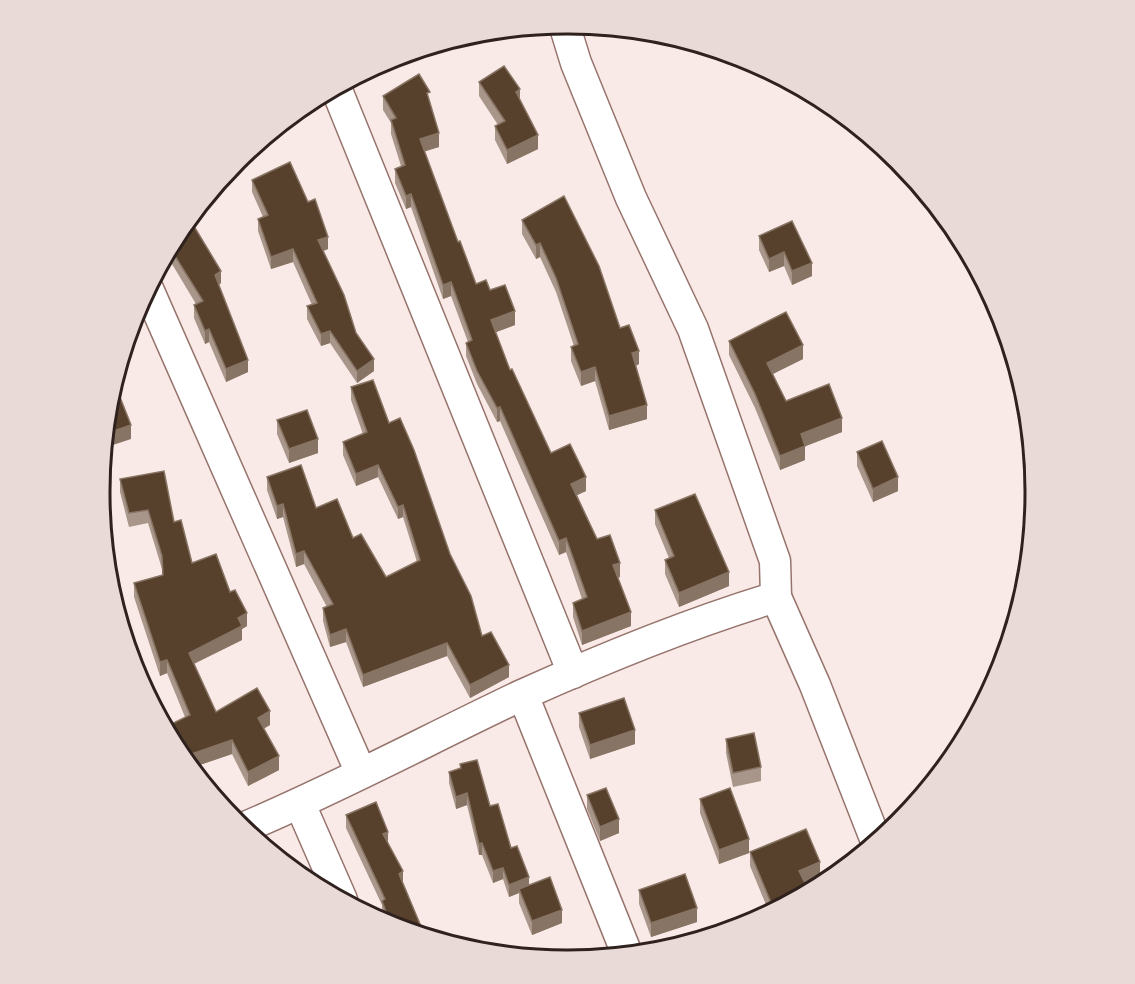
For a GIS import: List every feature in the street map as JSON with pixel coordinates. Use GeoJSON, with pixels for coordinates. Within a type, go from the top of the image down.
{"type":"FeatureCollection","features":[{"type":"Feature","properties":{"kind":"street"},"geometry":{"type":"LineString","coordinates":[[567,34],[576,63],[631,198],[693,329],[775,561],[776,597],[815,685],[873,833]]}},
{"type":"Feature","properties":{"kind":"street"},"geometry":{"type":"LineString","coordinates":[[340,96],[573,673]]}},
{"type":"Feature","properties":{"kind":"street"},"geometry":{"type":"LineString","coordinates":[[153,300],[361,773]]}},
{"type":"Feature","properties":{"kind":"street"},"geometry":{"type":"LineString","coordinates":[[253,824],[300,804],[573,673],[731,610],[776,597]]}},
{"type":"Feature","properties":{"kind":"street"},"geometry":{"type":"LineString","coordinates":[[523,695],[624,946]]}},
{"type":"Feature","properties":{"kind":"street"},"geometry":{"type":"LineString","coordinates":[[300,804],[336,886]]}},
{"type":"Feature","properties":{"kind":"building"},"geometry":{"type":"Polygon","coordinates":[[[504,66],[520,89],[516,92],[538,135],[507,150],[495,126],[505,121],[479,82],[504,66]]]}},
{"type":"Feature","properties":{"kind":"building"},"geometry":{"type":"Polygon","coordinates":[[[419,74],[430,92],[427,93],[439,133],[420,139],[458,242],[460,241],[476,284],[486,280],[490,290],[505,285],[515,311],[491,320],[510,370],[512,369],[551,453],[570,444],[586,477],[571,484],[597,539],[610,535],[620,563],[613,565],[631,612],[582,631],[573,603],[587,597],[566,538],[559,541],[500,407],[497,408],[477,371],[466,343],[472,340],[451,282],[443,285],[411,194],[406,196],[395,169],[405,165],[391,120],[396,118],[383,96],[419,74]]]}},
{"type":"Feature","properties":{"kind":"building"},"geometry":{"type":"Polygon","coordinates":[[[290,162],[308,202],[315,199],[328,237],[318,240],[344,295],[356,333],[374,359],[357,371],[330,331],[321,334],[307,306],[317,303],[293,249],[271,257],[258,219],[268,215],[252,180],[290,162]]]}},
{"type":"Feature","properties":{"kind":"building"},"geometry":{"type":"Polygon","coordinates":[[[564,196],[599,266],[620,328],[629,325],[639,351],[632,353],[647,405],[609,416],[595,367],[581,372],[571,347],[578,344],[556,278],[540,243],[536,245],[522,220],[564,196]]]}},
{"type":"Feature","properties":{"kind":"building"},"geometry":{"type":"Polygon","coordinates":[[[792,221],[812,263],[792,271],[784,252],[769,259],[759,236],[792,221]]]}},
{"type":"Feature","properties":{"kind":"building"},"geometry":{"type":"Polygon","coordinates":[[[195,227],[221,271],[215,275],[248,360],[226,369],[209,329],[205,331],[194,305],[203,301],[175,256],[195,227]]]}},
{"type":"Feature","properties":{"kind":"building"},"geometry":{"type":"Polygon","coordinates":[[[786,312],[803,345],[767,363],[786,401],[829,384],[842,418],[801,434],[805,446],[780,456],[755,394],[729,341],[786,312]]]}},
{"type":"Feature","properties":{"kind":"building"},"geometry":{"type":"Polygon","coordinates":[[[373,380],[389,423],[400,418],[414,450],[450,554],[471,596],[482,636],[491,632],[509,665],[470,685],[447,643],[363,675],[346,629],[330,635],[323,608],[333,604],[304,551],[296,554],[283,504],[277,506],[267,477],[301,465],[316,508],[337,499],[353,538],[361,534],[386,577],[420,560],[403,505],[398,507],[378,465],[356,474],[343,442],[367,432],[351,387],[373,380]]]}},
{"type":"Feature","properties":{"kind":"building"},"geometry":{"type":"Polygon","coordinates":[[[120,398],[131,425],[114,431],[120,398]]]}},
{"type":"Feature","properties":{"kind":"building"},"geometry":{"type":"Polygon","coordinates":[[[307,410],[318,439],[289,449],[277,420],[307,410]]]}},
{"type":"Feature","properties":{"kind":"building"},"geometry":{"type":"Polygon","coordinates":[[[882,441],[898,477],[873,489],[857,452],[882,441]]]}},
{"type":"Feature","properties":{"kind":"building"},"geometry":{"type":"Polygon","coordinates":[[[164,471],[174,522],[181,520],[192,563],[216,554],[230,592],[235,590],[247,613],[238,618],[242,626],[189,653],[216,712],[257,688],[270,711],[258,718],[279,756],[248,772],[232,740],[193,754],[173,723],[190,715],[167,660],[160,662],[134,583],[163,575],[162,556],[148,510],[129,513],[120,479],[164,471]]]}},
{"type":"Feature","properties":{"kind":"building"},"geometry":{"type":"Polygon","coordinates":[[[695,494],[729,572],[679,593],[665,560],[674,556],[655,510],[695,494]]]}},
{"type":"Feature","properties":{"kind":"building"},"geometry":{"type":"Polygon","coordinates":[[[624,698],[635,730],[590,745],[579,713],[624,698]]]}},
{"type":"Feature","properties":{"kind":"building"},"geometry":{"type":"Polygon","coordinates":[[[754,733],[761,767],[733,773],[726,739],[754,733]]]}},
{"type":"Feature","properties":{"kind":"building"},"geometry":{"type":"Polygon","coordinates":[[[477,760],[490,806],[498,804],[511,848],[517,846],[529,877],[509,885],[503,868],[493,871],[482,843],[479,844],[467,793],[456,797],[449,772],[461,768],[460,764],[477,760]]]}},
{"type":"Feature","properties":{"kind":"building"},"geometry":{"type":"Polygon","coordinates":[[[606,788],[619,819],[600,827],[587,795],[606,788]]]}},
{"type":"Feature","properties":{"kind":"building"},"geometry":{"type":"Polygon","coordinates":[[[730,788],[749,839],[719,850],[700,799],[730,788]]]}},
{"type":"Feature","properties":{"kind":"building"},"geometry":{"type":"Polygon","coordinates":[[[376,802],[388,832],[383,834],[403,871],[399,874],[420,925],[386,912],[382,901],[385,899],[346,815],[376,802]]]}},
{"type":"Feature","properties":{"kind":"building"},"geometry":{"type":"Polygon","coordinates":[[[806,829],[820,862],[799,871],[805,883],[771,902],[750,852],[806,829]]]}},
{"type":"Feature","properties":{"kind":"building"},"geometry":{"type":"Polygon","coordinates":[[[685,874],[697,908],[651,923],[639,890],[685,874]]]}},
{"type":"Feature","properties":{"kind":"building"},"geometry":{"type":"Polygon","coordinates":[[[550,877],[562,910],[532,921],[519,889],[550,877]]]}}]}
